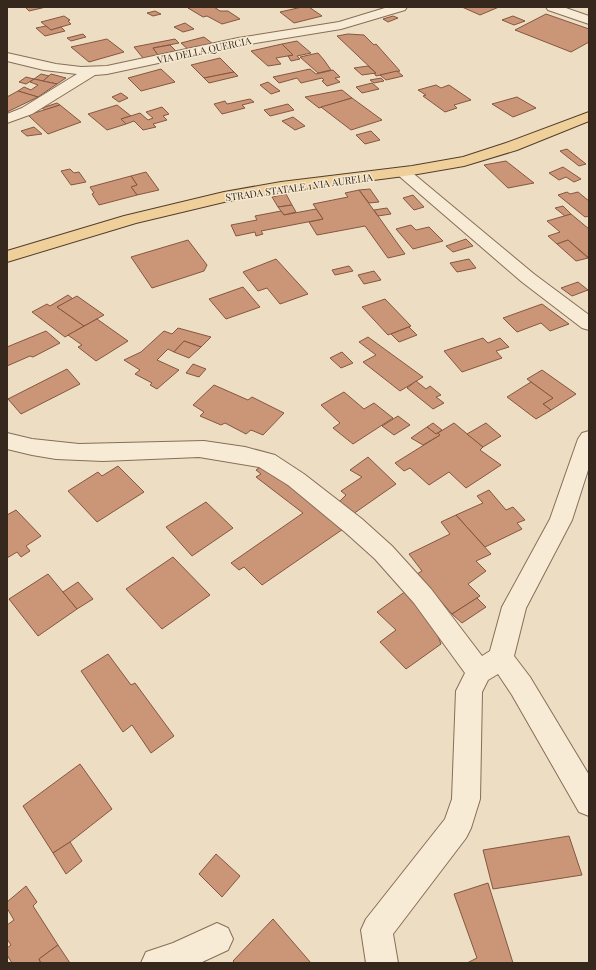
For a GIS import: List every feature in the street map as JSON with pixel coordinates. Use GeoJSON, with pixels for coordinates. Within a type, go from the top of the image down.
{"type":"FeatureCollection","features":[{"type":"Feature","properties":{"kind":"main road","name":"STRADA STATALE 1 VIA AURELIA"},"geometry":{"type":"LineString","coordinates":[[7,257],[79,234],[206,201],[256,191],[404,173],[465,161],[514,146],[589,116]]}},
{"type":"Feature","properties":{"kind":"street","name":"VIA DELLA QUERCIA"},"geometry":{"type":"LineString","coordinates":[[7,57],[51,68],[90,72],[107,70],[238,42],[341,24],[401,7]]}},
{"type":"Feature","properties":{"kind":"street"},"geometry":{"type":"LineString","coordinates":[[552,7],[589,20]]}},
{"type":"Feature","properties":{"kind":"street"},"geometry":{"type":"LineString","coordinates":[[7,119],[27,111],[90,72]]}},
{"type":"Feature","properties":{"kind":"street"},"geometry":{"type":"LineString","coordinates":[[404,173],[528,278],[589,324]]}},
{"type":"Feature","properties":{"kind":"street"},"geometry":{"type":"LineString","coordinates":[[382,963],[378,930],[456,828],[466,799],[469,691],[490,665],[514,607],[561,520],[577,470],[589,439]]}},
{"type":"Feature","properties":{"kind":"street"},"geometry":{"type":"LineString","coordinates":[[7,441],[51,452],[88,454],[200,449],[266,460],[290,475],[361,532],[401,571],[441,620],[490,665],[521,686],[589,802]]}},
{"type":"Feature","properties":{"kind":"street"},"geometry":{"type":"LineString","coordinates":[[157,963],[175,958],[218,939]]}},
{"type":"Feature","properties":{"kind":"building"},"geometry":{"type":"Polygon","coordinates":[[[25,7],[46,7],[29,11],[25,7]]]}},
{"type":"Feature","properties":{"kind":"building"},"geometry":{"type":"Polygon","coordinates":[[[214,7],[220,11],[228,11],[240,19],[222,24],[207,16],[203,17],[188,8],[214,7]]]}},
{"type":"Feature","properties":{"kind":"building"},"geometry":{"type":"Polygon","coordinates":[[[309,7],[322,16],[294,23],[280,12],[309,7]]]}},
{"type":"Feature","properties":{"kind":"building"},"geometry":{"type":"Polygon","coordinates":[[[462,7],[499,7],[480,15],[462,7]]]}},
{"type":"Feature","properties":{"kind":"building"},"geometry":{"type":"Polygon","coordinates":[[[155,11],[161,14],[153,16],[147,13],[155,11]]]}},
{"type":"Feature","properties":{"kind":"building"},"geometry":{"type":"Polygon","coordinates":[[[546,14],[589,29],[589,42],[571,52],[515,30],[546,14]]]}},
{"type":"Feature","properties":{"kind":"building"},"geometry":{"type":"Polygon","coordinates":[[[64,16],[70,20],[68,21],[71,24],[51,30],[41,22],[64,16]]]}},
{"type":"Feature","properties":{"kind":"building"},"geometry":{"type":"Polygon","coordinates":[[[393,16],[398,18],[388,22],[383,19],[393,16]]]}},
{"type":"Feature","properties":{"kind":"building"},"geometry":{"type":"Polygon","coordinates":[[[513,16],[525,21],[514,25],[502,20],[513,16]]]}},
{"type":"Feature","properties":{"kind":"building"},"geometry":{"type":"Polygon","coordinates":[[[185,23],[194,29],[183,32],[174,27],[185,23]]]}},
{"type":"Feature","properties":{"kind":"building"},"geometry":{"type":"Polygon","coordinates":[[[46,26],[51,30],[61,27],[65,31],[45,36],[36,28],[46,26]]]}},
{"type":"Feature","properties":{"kind":"building"},"geometry":{"type":"Polygon","coordinates":[[[83,34],[86,37],[71,41],[67,38],[83,34]]]}},
{"type":"Feature","properties":{"kind":"building"},"geometry":{"type":"Polygon","coordinates":[[[348,34],[364,35],[374,45],[376,44],[400,71],[376,76],[374,73],[376,73],[337,36],[348,34]]]}},
{"type":"Feature","properties":{"kind":"building"},"geometry":{"type":"Polygon","coordinates":[[[204,37],[213,44],[190,51],[181,43],[204,37]]]}},
{"type":"Feature","properties":{"kind":"building"},"geometry":{"type":"Polygon","coordinates":[[[107,39],[124,52],[89,62],[71,47],[107,39]]]}},
{"type":"Feature","properties":{"kind":"building"},"geometry":{"type":"Polygon","coordinates":[[[175,39],[179,43],[153,48],[158,55],[143,58],[134,47],[175,39]]]}},
{"type":"Feature","properties":{"kind":"building"},"geometry":{"type":"Polygon","coordinates":[[[297,41],[311,53],[297,56],[300,59],[291,61],[288,56],[293,55],[282,44],[297,41]]]}},
{"type":"Feature","properties":{"kind":"building"},"geometry":{"type":"Polygon","coordinates":[[[282,44],[293,55],[276,58],[281,64],[268,66],[251,51],[282,44]]]}},
{"type":"Feature","properties":{"kind":"building"},"geometry":{"type":"Polygon","coordinates":[[[170,45],[176,51],[158,55],[153,48],[170,45]]]}},
{"type":"Feature","properties":{"kind":"building"},"geometry":{"type":"Polygon","coordinates":[[[318,53],[331,70],[318,73],[300,57],[318,53]]]}},
{"type":"Feature","properties":{"kind":"building"},"geometry":{"type":"Polygon","coordinates":[[[220,58],[234,72],[204,78],[191,65],[220,58]]]}},
{"type":"Feature","properties":{"kind":"building"},"geometry":{"type":"Polygon","coordinates":[[[368,66],[376,73],[362,75],[354,68],[368,66]]]}},
{"type":"Feature","properties":{"kind":"building"},"geometry":{"type":"Polygon","coordinates":[[[161,69],[175,82],[141,91],[128,78],[161,69]]]}},
{"type":"Feature","properties":{"kind":"building"},"geometry":{"type":"Polygon","coordinates":[[[310,69],[316,74],[333,70],[340,77],[335,78],[340,82],[327,86],[322,81],[324,80],[322,78],[301,83],[297,78],[279,83],[273,77],[310,69]]]}},
{"type":"Feature","properties":{"kind":"building"},"geometry":{"type":"Polygon","coordinates":[[[397,71],[403,76],[386,80],[380,75],[397,71]]]}},
{"type":"Feature","properties":{"kind":"building"},"geometry":{"type":"Polygon","coordinates":[[[234,72],[238,76],[209,83],[204,78],[234,72]]]}},
{"type":"Feature","properties":{"kind":"building"},"geometry":{"type":"Polygon","coordinates":[[[41,74],[49,76],[43,81],[34,79],[41,74]]]}},
{"type":"Feature","properties":{"kind":"building"},"geometry":{"type":"Polygon","coordinates":[[[51,74],[66,78],[57,84],[43,81],[51,74]]]}},
{"type":"Feature","properties":{"kind":"building"},"geometry":{"type":"Polygon","coordinates":[[[26,77],[34,79],[26,84],[19,82],[26,77]]]}},
{"type":"Feature","properties":{"kind":"building"},"geometry":{"type":"Polygon","coordinates":[[[381,78],[384,81],[374,83],[370,80],[381,78]]]}},
{"type":"Feature","properties":{"kind":"building"},"geometry":{"type":"Polygon","coordinates":[[[34,79],[57,84],[38,97],[18,91],[24,87],[31,90],[38,85],[30,82],[34,79]]]}},
{"type":"Feature","properties":{"kind":"building"},"geometry":{"type":"Polygon","coordinates":[[[268,82],[280,91],[271,94],[260,85],[268,82]]]}},
{"type":"Feature","properties":{"kind":"building"},"geometry":{"type":"Polygon","coordinates":[[[372,83],[379,89],[362,93],[356,87],[372,83]]]}},
{"type":"Feature","properties":{"kind":"building"},"geometry":{"type":"Polygon","coordinates":[[[436,85],[441,88],[449,85],[471,100],[454,105],[457,108],[445,112],[423,96],[426,95],[418,90],[436,85]]]}},
{"type":"Feature","properties":{"kind":"building"},"geometry":{"type":"Polygon","coordinates":[[[342,90],[352,98],[319,108],[305,97],[342,90]]]}},
{"type":"Feature","properties":{"kind":"building"},"geometry":{"type":"Polygon","coordinates":[[[18,91],[38,97],[7,112],[7,97],[18,91]]]}},
{"type":"Feature","properties":{"kind":"building"},"geometry":{"type":"Polygon","coordinates":[[[121,93],[128,98],[119,102],[112,97],[121,93]]]}},
{"type":"Feature","properties":{"kind":"building"},"geometry":{"type":"Polygon","coordinates":[[[517,97],[536,108],[513,117],[492,104],[517,97]]]}},
{"type":"Feature","properties":{"kind":"building"},"geometry":{"type":"Polygon","coordinates":[[[352,98],[382,120],[351,130],[321,107],[352,98]]]}},
{"type":"Feature","properties":{"kind":"building"},"geometry":{"type":"Polygon","coordinates":[[[250,99],[254,102],[242,105],[245,108],[222,114],[214,104],[225,101],[227,104],[250,99]]]}},
{"type":"Feature","properties":{"kind":"building"},"geometry":{"type":"Polygon","coordinates":[[[57,103],[60,105],[45,110],[42,108],[57,103]]]}},
{"type":"Feature","properties":{"kind":"building"},"geometry":{"type":"Polygon","coordinates":[[[288,104],[294,110],[270,116],[264,110],[288,104]]]}},
{"type":"Feature","properties":{"kind":"building"},"geometry":{"type":"Polygon","coordinates":[[[60,105],[81,122],[48,134],[28,115],[60,105]]]}},
{"type":"Feature","properties":{"kind":"building"},"geometry":{"type":"Polygon","coordinates":[[[117,105],[131,116],[121,119],[126,124],[107,130],[88,114],[117,105]]]}},
{"type":"Feature","properties":{"kind":"building"},"geometry":{"type":"Polygon","coordinates":[[[162,107],[169,114],[163,116],[167,120],[153,124],[156,127],[143,130],[134,121],[126,124],[121,119],[140,113],[148,120],[153,118],[146,112],[162,107]]]}},
{"type":"Feature","properties":{"kind":"building"},"geometry":{"type":"Polygon","coordinates":[[[293,117],[305,126],[295,130],[282,121],[293,117]]]}},
{"type":"Feature","properties":{"kind":"building"},"geometry":{"type":"Polygon","coordinates":[[[34,127],[42,134],[27,136],[21,131],[34,127]]]}},
{"type":"Feature","properties":{"kind":"building"},"geometry":{"type":"Polygon","coordinates":[[[371,131],[380,140],[365,144],[356,135],[371,131]]]}},
{"type":"Feature","properties":{"kind":"building"},"geometry":{"type":"Polygon","coordinates":[[[567,149],[586,164],[579,166],[560,151],[567,149]]]}},
{"type":"Feature","properties":{"kind":"building"},"geometry":{"type":"Polygon","coordinates":[[[506,161],[534,183],[508,188],[484,165],[506,161]]]}},
{"type":"Feature","properties":{"kind":"building"},"geometry":{"type":"Polygon","coordinates":[[[563,167],[581,179],[574,182],[566,177],[559,180],[549,173],[563,167]]]}},
{"type":"Feature","properties":{"kind":"building"},"geometry":{"type":"Polygon","coordinates":[[[70,169],[74,173],[79,172],[86,182],[71,185],[61,171],[70,169]]]}},
{"type":"Feature","properties":{"kind":"building"},"geometry":{"type":"Polygon","coordinates":[[[146,172],[159,190],[137,195],[131,187],[137,185],[131,176],[146,172]]]}},
{"type":"Feature","properties":{"kind":"building"},"geometry":{"type":"Polygon","coordinates":[[[131,176],[137,185],[131,187],[137,195],[99,205],[92,194],[94,193],[90,187],[131,176]]]}},
{"type":"Feature","properties":{"kind":"building"},"geometry":{"type":"Polygon","coordinates":[[[370,189],[379,202],[369,203],[359,190],[370,189]]]}},
{"type":"Feature","properties":{"kind":"building"},"geometry":{"type":"Polygon","coordinates":[[[359,190],[405,254],[388,258],[365,226],[317,235],[309,222],[323,219],[313,204],[348,197],[345,193],[359,190]]]}},
{"type":"Feature","properties":{"kind":"building"},"geometry":{"type":"Polygon","coordinates":[[[567,192],[570,194],[578,192],[589,201],[589,216],[585,217],[558,195],[567,192]]]}},
{"type":"Feature","properties":{"kind":"building"},"geometry":{"type":"Polygon","coordinates":[[[286,194],[292,205],[278,207],[272,197],[286,194]]]}},
{"type":"Feature","properties":{"kind":"building"},"geometry":{"type":"Polygon","coordinates":[[[413,195],[424,207],[414,210],[403,198],[413,195]]]}},
{"type":"Feature","properties":{"kind":"building"},"geometry":{"type":"Polygon","coordinates":[[[292,205],[296,212],[284,215],[278,207],[292,205]]]}},
{"type":"Feature","properties":{"kind":"building"},"geometry":{"type":"Polygon","coordinates":[[[563,206],[571,214],[565,216],[555,208],[563,206]]]}},
{"type":"Feature","properties":{"kind":"building"},"geometry":{"type":"Polygon","coordinates":[[[387,208],[391,214],[378,216],[374,210],[387,208]]]}},
{"type":"Feature","properties":{"kind":"building"},"geometry":{"type":"Polygon","coordinates":[[[316,209],[323,219],[261,231],[263,234],[256,236],[255,232],[236,236],[231,225],[257,220],[255,216],[281,211],[284,215],[316,209]]]}},
{"type":"Feature","properties":{"kind":"building"},"geometry":{"type":"Polygon","coordinates":[[[571,214],[589,229],[589,258],[568,240],[557,244],[548,236],[560,232],[547,221],[571,214]]]}},
{"type":"Feature","properties":{"kind":"building"},"geometry":{"type":"Polygon","coordinates":[[[411,225],[416,230],[429,227],[443,241],[413,249],[396,229],[411,225]]]}},
{"type":"Feature","properties":{"kind":"building"},"geometry":{"type":"Polygon","coordinates":[[[466,239],[473,246],[453,252],[446,246],[466,239]]]}},
{"type":"Feature","properties":{"kind":"building"},"geometry":{"type":"Polygon","coordinates":[[[188,240],[207,265],[204,271],[152,288],[131,257],[188,240]]]}},
{"type":"Feature","properties":{"kind":"building"},"geometry":{"type":"Polygon","coordinates":[[[568,240],[588,258],[576,261],[557,244],[568,240]]]}},
{"type":"Feature","properties":{"kind":"building"},"geometry":{"type":"Polygon","coordinates":[[[276,259],[308,294],[280,304],[267,288],[258,291],[243,272],[276,259]]]}},
{"type":"Feature","properties":{"kind":"building"},"geometry":{"type":"Polygon","coordinates":[[[469,259],[476,268],[457,272],[450,263],[469,259]]]}},
{"type":"Feature","properties":{"kind":"building"},"geometry":{"type":"Polygon","coordinates":[[[349,266],[353,271],[335,275],[332,270],[349,266]]]}},
{"type":"Feature","properties":{"kind":"building"},"geometry":{"type":"Polygon","coordinates":[[[374,271],[381,280],[364,284],[358,275],[374,271]]]}},
{"type":"Feature","properties":{"kind":"building"},"geometry":{"type":"Polygon","coordinates":[[[578,282],[588,290],[572,296],[561,288],[578,282]]]}},
{"type":"Feature","properties":{"kind":"building"},"geometry":{"type":"Polygon","coordinates":[[[243,287],[260,307],[226,319],[209,299],[243,287]]]}},
{"type":"Feature","properties":{"kind":"building"},"geometry":{"type":"Polygon","coordinates":[[[68,295],[73,299],[57,307],[84,326],[65,337],[32,312],[47,304],[50,306],[68,295]]]}},
{"type":"Feature","properties":{"kind":"building"},"geometry":{"type":"Polygon","coordinates":[[[77,296],[104,315],[84,326],[57,307],[77,296]]]}},
{"type":"Feature","properties":{"kind":"building"},"geometry":{"type":"Polygon","coordinates":[[[385,299],[411,326],[388,335],[362,307],[385,299]]]}},
{"type":"Feature","properties":{"kind":"building"},"geometry":{"type":"Polygon","coordinates":[[[542,304],[569,324],[550,331],[541,323],[517,332],[503,318],[542,304]]]}},
{"type":"Feature","properties":{"kind":"building"},"geometry":{"type":"Polygon","coordinates":[[[97,319],[128,341],[96,361],[78,347],[82,345],[68,335],[97,319]]]}},
{"type":"Feature","properties":{"kind":"building"},"geometry":{"type":"Polygon","coordinates":[[[409,327],[417,335],[399,342],[391,334],[409,327]]]}},
{"type":"Feature","properties":{"kind":"building"},"geometry":{"type":"Polygon","coordinates":[[[178,328],[211,337],[201,347],[184,341],[174,352],[168,349],[157,360],[179,370],[157,389],[150,385],[152,383],[135,374],[140,370],[124,360],[141,352],[164,331],[172,334],[178,328]]]}},
{"type":"Feature","properties":{"kind":"building"},"geometry":{"type":"Polygon","coordinates":[[[46,331],[60,343],[33,357],[30,356],[7,366],[7,347],[46,331]]]}},
{"type":"Feature","properties":{"kind":"building"},"geometry":{"type":"Polygon","coordinates":[[[368,337],[423,377],[400,391],[363,362],[376,355],[359,342],[368,337]]]}},
{"type":"Feature","properties":{"kind":"building"},"geometry":{"type":"Polygon","coordinates":[[[483,338],[488,343],[500,338],[509,347],[496,351],[502,358],[462,372],[444,351],[483,338]]]}},
{"type":"Feature","properties":{"kind":"building"},"geometry":{"type":"Polygon","coordinates":[[[184,341],[201,347],[189,358],[174,352],[184,341]]]}},
{"type":"Feature","properties":{"kind":"building"},"geometry":{"type":"Polygon","coordinates":[[[342,352],[353,363],[341,368],[330,358],[342,352]]]}},
{"type":"Feature","properties":{"kind":"building"},"geometry":{"type":"Polygon","coordinates":[[[193,364],[206,369],[199,377],[186,373],[193,364]]]}},
{"type":"Feature","properties":{"kind":"building"},"geometry":{"type":"Polygon","coordinates":[[[67,369],[80,384],[21,414],[8,399],[67,369]]]}},
{"type":"Feature","properties":{"kind":"building"},"geometry":{"type":"Polygon","coordinates":[[[542,370],[576,394],[551,410],[543,404],[553,398],[527,379],[542,370]]]}},
{"type":"Feature","properties":{"kind":"building"},"geometry":{"type":"Polygon","coordinates":[[[416,381],[426,389],[430,386],[441,395],[436,397],[444,403],[433,409],[407,388],[416,381]]]}},
{"type":"Feature","properties":{"kind":"building"},"geometry":{"type":"Polygon","coordinates":[[[531,382],[553,398],[543,404],[551,410],[536,419],[507,397],[531,382]]]}},
{"type":"Feature","properties":{"kind":"building"},"geometry":{"type":"Polygon","coordinates":[[[214,385],[248,400],[252,397],[284,413],[263,435],[251,430],[246,434],[225,423],[221,425],[200,416],[204,412],[193,405],[214,385]]]}},
{"type":"Feature","properties":{"kind":"building"},"geometry":{"type":"Polygon","coordinates":[[[344,392],[364,409],[374,403],[393,418],[353,444],[333,428],[340,423],[321,405],[344,392]]]}},
{"type":"Feature","properties":{"kind":"building"},"geometry":{"type":"Polygon","coordinates":[[[398,416],[410,425],[394,435],[382,426],[398,416]]]}},
{"type":"Feature","properties":{"kind":"building"},"geometry":{"type":"Polygon","coordinates":[[[433,423],[442,430],[436,434],[427,427],[433,423]]]}},
{"type":"Feature","properties":{"kind":"building"},"geometry":{"type":"Polygon","coordinates":[[[454,423],[483,447],[480,450],[501,465],[466,488],[449,472],[429,485],[410,468],[404,471],[395,463],[440,435],[438,433],[454,423]]]}},
{"type":"Feature","properties":{"kind":"building"},"geometry":{"type":"Polygon","coordinates":[[[486,423],[501,436],[483,447],[467,434],[486,423]]]}},
{"type":"Feature","properties":{"kind":"building"},"geometry":{"type":"Polygon","coordinates":[[[427,427],[436,434],[438,433],[440,435],[423,445],[411,438],[427,427]]]}},
{"type":"Feature","properties":{"kind":"building"},"geometry":{"type":"Polygon","coordinates":[[[368,457],[396,484],[353,514],[338,503],[346,495],[341,491],[362,477],[350,470],[368,457]]]}},
{"type":"Feature","properties":{"kind":"building"},"geometry":{"type":"Polygon","coordinates":[[[263,465],[346,527],[262,585],[244,567],[239,570],[231,563],[303,513],[256,477],[261,474],[256,470],[263,465]]]}},
{"type":"Feature","properties":{"kind":"building"},"geometry":{"type":"Polygon","coordinates":[[[118,466],[144,492],[97,522],[68,491],[98,472],[102,476],[118,466]]]}},
{"type":"Feature","properties":{"kind":"building"},"geometry":{"type":"Polygon","coordinates":[[[489,490],[506,510],[513,507],[525,520],[517,523],[522,529],[485,547],[456,515],[483,503],[477,496],[489,490]]]}},
{"type":"Feature","properties":{"kind":"building"},"geometry":{"type":"Polygon","coordinates":[[[206,502],[233,528],[192,556],[166,527],[206,502]]]}},
{"type":"Feature","properties":{"kind":"building"},"geometry":{"type":"Polygon","coordinates":[[[16,510],[41,536],[26,546],[30,551],[21,557],[17,552],[7,558],[7,515],[16,510]]]}},
{"type":"Feature","properties":{"kind":"building"},"geometry":{"type":"Polygon","coordinates":[[[456,515],[491,554],[476,561],[486,571],[468,584],[480,596],[452,614],[417,574],[422,571],[409,554],[450,534],[441,522],[456,515]]]}},
{"type":"Feature","properties":{"kind":"building"},"geometry":{"type":"Polygon","coordinates":[[[173,557],[210,595],[162,629],[126,589],[173,557]]]}},
{"type":"Feature","properties":{"kind":"building"},"geometry":{"type":"Polygon","coordinates":[[[48,574],[77,609],[38,636],[9,599],[48,574]]]}},
{"type":"Feature","properties":{"kind":"building"},"geometry":{"type":"Polygon","coordinates":[[[78,582],[93,599],[77,609],[63,592],[78,582]]]}},
{"type":"Feature","properties":{"kind":"building"},"geometry":{"type":"Polygon","coordinates":[[[410,588],[428,611],[441,644],[406,669],[380,642],[396,630],[377,612],[410,588]]]}},
{"type":"Feature","properties":{"kind":"building"},"geometry":{"type":"Polygon","coordinates":[[[477,598],[486,607],[462,623],[452,614],[477,598]]]}},
{"type":"Feature","properties":{"kind":"building"},"geometry":{"type":"Polygon","coordinates":[[[108,654],[131,685],[135,683],[174,736],[151,753],[132,725],[123,732],[81,671],[108,654]]]}},
{"type":"Feature","properties":{"kind":"building"},"geometry":{"type":"Polygon","coordinates":[[[80,764],[112,809],[70,842],[53,853],[23,806],[80,764]]]}},
{"type":"Feature","properties":{"kind":"building"},"geometry":{"type":"Polygon","coordinates":[[[569,836],[582,875],[493,889],[483,850],[569,836]]]}},
{"type":"Feature","properties":{"kind":"building"},"geometry":{"type":"Polygon","coordinates":[[[70,842],[82,861],[66,874],[53,853],[70,842]]]}},
{"type":"Feature","properties":{"kind":"building"},"geometry":{"type":"Polygon","coordinates":[[[216,854],[240,876],[222,897],[199,874],[216,854]]]}},
{"type":"Feature","properties":{"kind":"building"},"geometry":{"type":"Polygon","coordinates":[[[488,883],[513,963],[467,963],[477,958],[454,894],[488,883]]]}},
{"type":"Feature","properties":{"kind":"building"},"geometry":{"type":"Polygon","coordinates":[[[26,886],[37,902],[33,906],[58,945],[39,959],[41,963],[12,963],[7,955],[7,948],[11,945],[7,939],[7,925],[14,920],[7,908],[7,902],[26,886]]]}},
{"type":"Feature","properties":{"kind":"building"},"geometry":{"type":"Polygon","coordinates":[[[273,919],[311,963],[235,963],[233,961],[273,919]]]}},
{"type":"Feature","properties":{"kind":"building"},"geometry":{"type":"Polygon","coordinates":[[[58,945],[70,963],[41,963],[39,959],[58,945]]]}}]}
